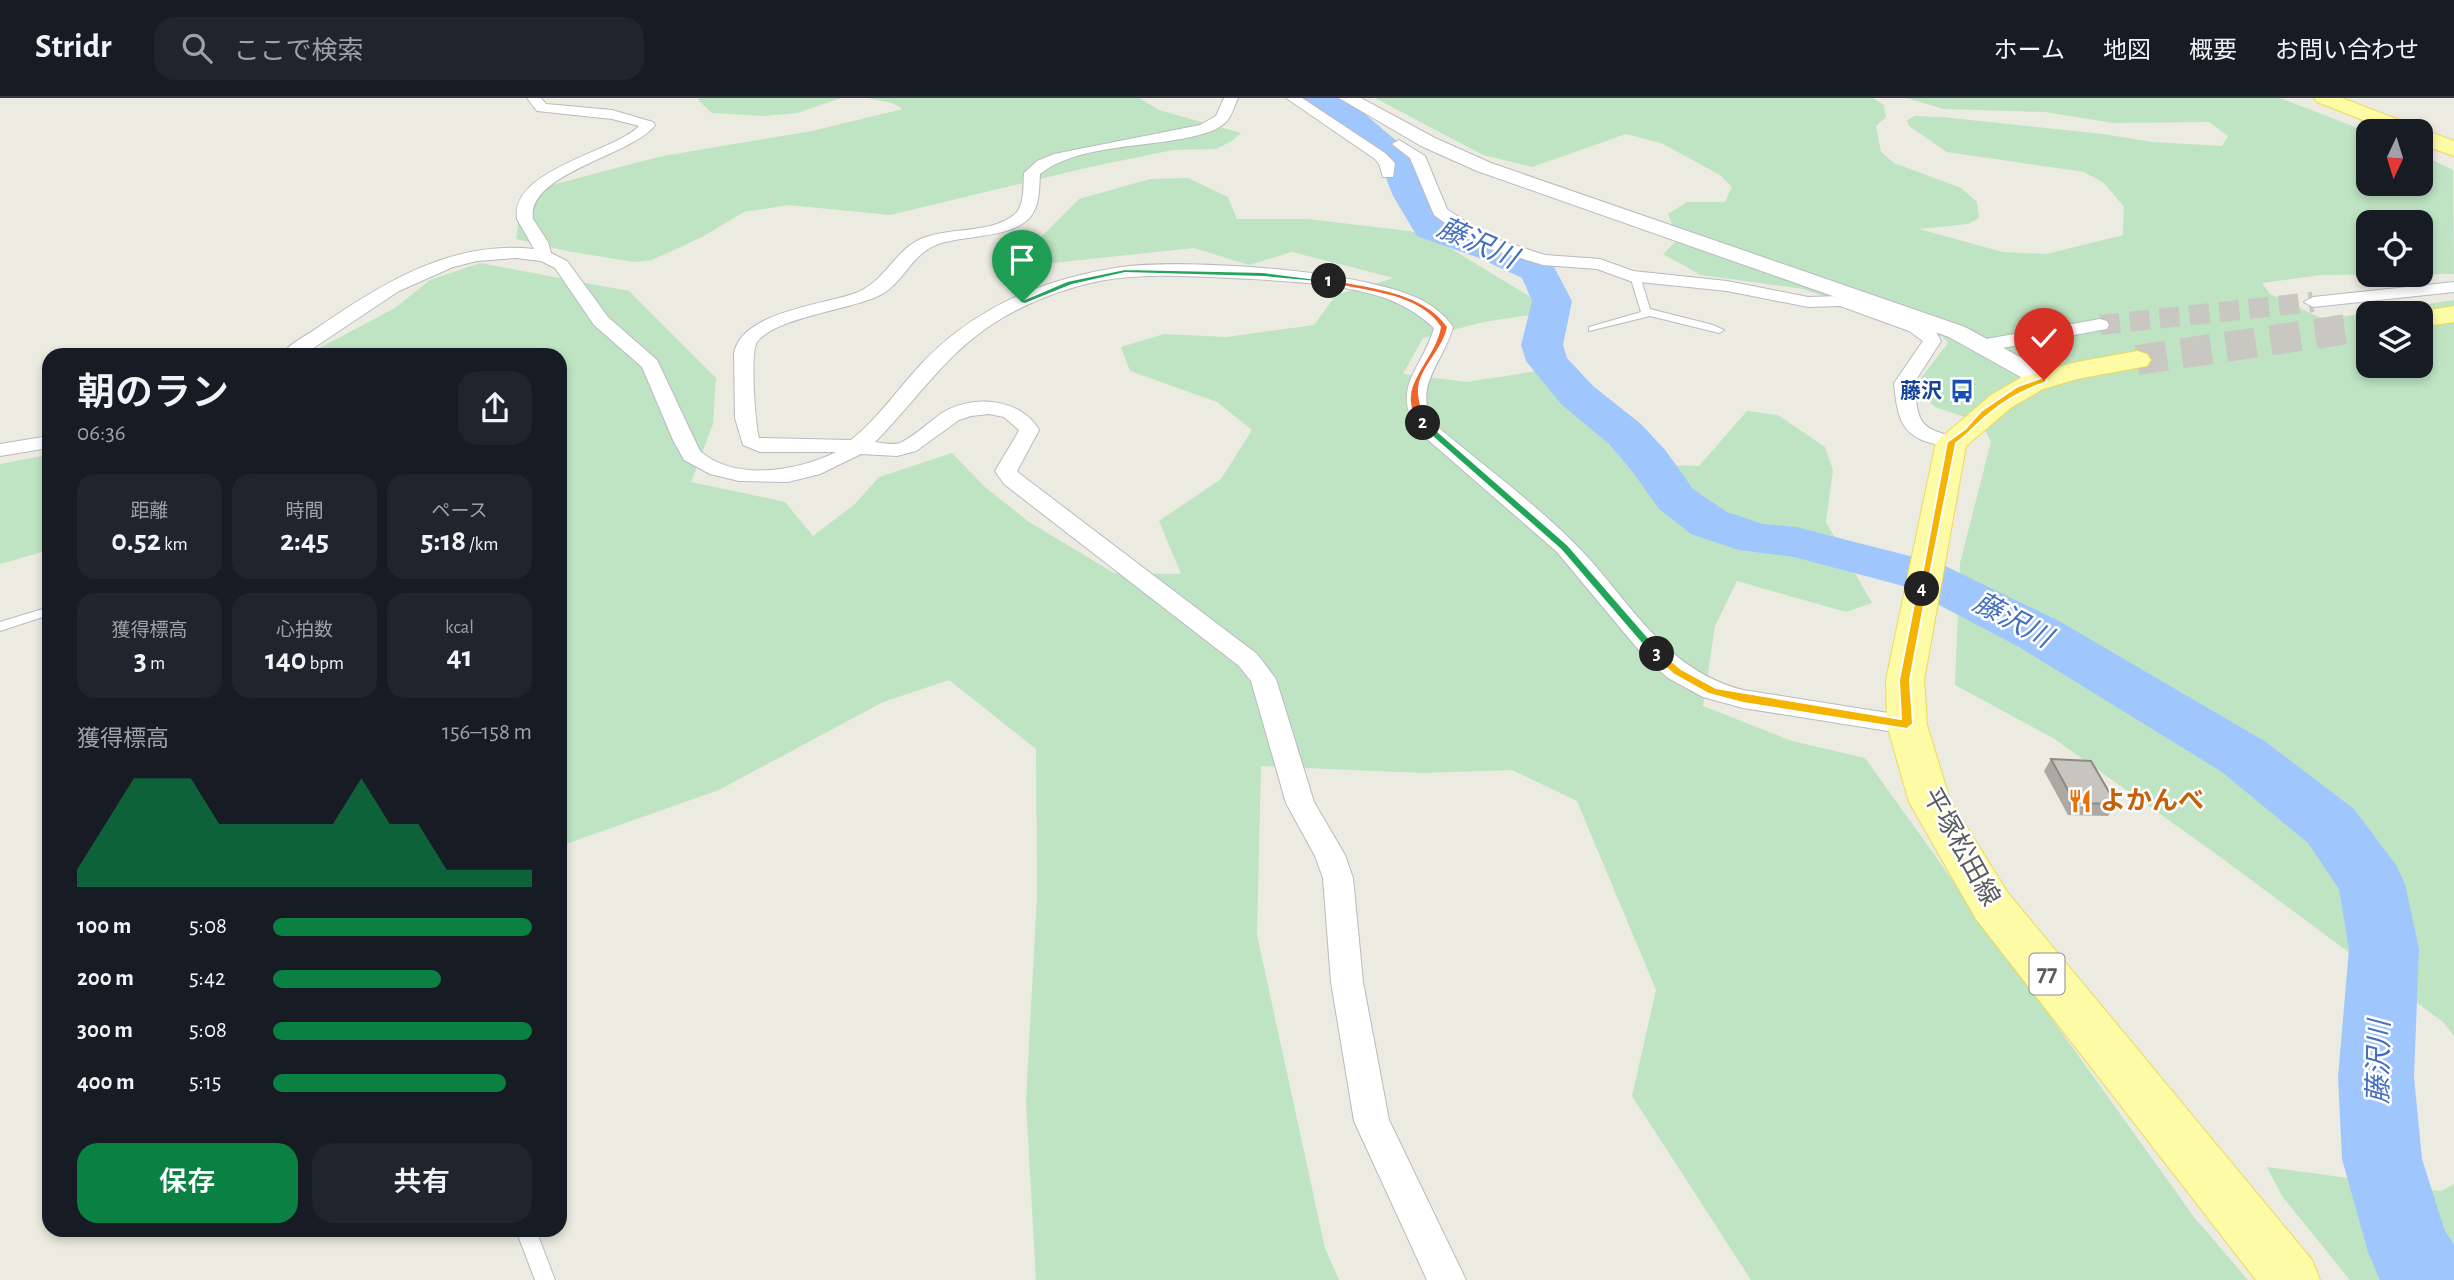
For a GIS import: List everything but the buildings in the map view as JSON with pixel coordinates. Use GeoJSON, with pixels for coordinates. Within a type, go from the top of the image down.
{"type":"FeatureCollection","features":[{"type":"Feature","properties":{"kind":"main road"},"geometry":{"type":"LineString","coordinates":[[2324,98],[2378,119]]}},
{"type":"Feature","properties":{"kind":"main road"},"geometry":{"type":"LineString","coordinates":[[2433,141],[2454,149]]}},
{"type":"Feature","properties":{"kind":"main road"},"geometry":{"type":"LineString","coordinates":[[1951,442],[1969,431],[1984,413],[2021,388],[2044,380],[2137,360]]}},
{"type":"Feature","properties":{"kind":"main road","name":"平塚松田線"},"geometry":{"type":"LineString","coordinates":[[1951,442],[1905,680],[1907,724],[1930,802],[1992,906],[2292,1280]]}},
{"type":"Feature","properties":{"kind":"street"},"geometry":{"type":"LineString","coordinates":[[534,98],[542,108],[640,120],[648,125],[642,133],[578,162],[531,197],[524,212],[526,224],[543,243],[543,256]]}},
{"type":"Feature","properties":{"kind":"street"},"geometry":{"type":"LineString","coordinates":[[1231,98],[1222,117],[1205,128],[1174,138],[1085,151],[1042,164],[1032,173],[1028,205],[1023,216],[1000,226],[931,241],[917,247],[896,274],[872,293],[845,304],[770,324],[751,337],[745,347],[746,427],[750,441],[760,446],[897,450],[909,447],[952,416],[968,410],[989,408],[1010,412],[1024,421],[1029,430],[1022,448],[1010,459],[1006,471],[1012,479],[1248,660],[1263,679],[1300,803],[1330,855],[1338,878],[1347,982],[1372,1121],[1447,1280]]}},
{"type":"Feature","properties":{"kind":"street"},"geometry":{"type":"LineString","coordinates":[[1293,98],[1387,163],[1388,174]]}},
{"type":"Feature","properties":{"kind":"street"},"geometry":{"type":"LineString","coordinates":[[1348,98],[1428,142],[1484,167],[1945,327],[1986,345],[2044,380]]}},
{"type":"Feature","properties":{"kind":"street"},"geometry":{"type":"LineString","coordinates":[[1363,146],[1428,142]]}},
{"type":"Feature","properties":{"kind":"street"},"geometry":{"type":"LineString","coordinates":[[1399,144],[1417,156],[1440,212],[1470,233],[1493,244],[1544,260],[1600,264],[1635,276],[1727,286],[1808,302],[1842,301],[1916,327],[1928,334],[1932,341],[1904,383],[1908,415],[1923,435],[1951,442]]}},
{"type":"Feature","properties":{"kind":"street"},"geometry":{"type":"LineString","coordinates":[[301,348],[398,283],[422,270],[456,259],[490,254],[543,256],[558,262],[586,304],[608,330],[641,354],[653,368],[692,455],[713,469],[744,475],[776,476],[841,459],[860,447],[929,366],[956,341],[987,318],[1079,280],[1137,271],[1263,274],[1338,283],[1391,295],[1426,309],[1437,317],[1444,327],[1442,340],[1415,385],[1416,415],[1426,428],[1565,547],[1656,654],[1677,672],[1713,691],[1743,699],[1907,724]]}},
{"type":"Feature","properties":{"kind":"street"},"geometry":{"type":"LineString","coordinates":[[2313,302],[2454,287]]}},
{"type":"Feature","properties":{"kind":"street"},"geometry":{"type":"LineString","coordinates":[[1986,345],[2100,325]]}},
{"type":"Feature","properties":{"kind":"street"},"geometry":{"type":"LineString","coordinates":[[0,450],[42,443]]}},
{"type":"Feature","properties":{"kind":"lane"},"geometry":{"type":"LineString","coordinates":[[1593,329],[1646,314],[1635,276]]}},
{"type":"Feature","properties":{"kind":"lane"},"geometry":{"type":"LineString","coordinates":[[1645,311],[1670,321],[1702,323],[1719,330]]}},
{"type":"Feature","properties":{"kind":"lane"},"geometry":{"type":"LineString","coordinates":[[0,627],[42,613]]}},
{"type":"Feature","properties":{"kind":"lane"},"geometry":{"type":"LineString","coordinates":[[529,1237],[545,1280]]}},
{"type":"Feature","properties":{"kind":"green space"},"geometry":{"type":"Polygon","coordinates":[[[841,98],[797,113],[765,116],[712,113],[698,100],[841,98]]]}},
{"type":"Feature","properties":{"kind":"green space"},"geometry":{"type":"Polygon","coordinates":[[[868,98],[1139,98],[1159,110],[1241,133],[1216,149],[1173,150],[890,215],[788,205],[744,212],[702,237],[652,260],[634,262],[516,239],[521,200],[529,191],[658,157],[812,131],[903,109],[892,103],[868,98]]]}},
{"type":"Feature","properties":{"kind":"green space"},"geometry":{"type":"Polygon","coordinates":[[[1375,98],[1873,98],[1884,105],[1886,117],[1876,126],[1881,152],[1894,163],[1961,188],[1977,202],[1979,218],[1968,224],[1919,229],[2003,252],[2046,254],[2123,235],[2124,207],[2104,183],[2084,172],[1947,152],[1909,126],[1907,120],[1915,116],[1942,117],[2103,134],[2152,142],[2222,146],[2228,136],[2209,122],[2114,123],[2045,112],[1944,109],[1906,98],[2280,98],[2356,127],[2356,196],[2433,196],[2433,160],[2453,170],[2454,274],[2433,274],[2433,210],[2356,210],[2356,275],[2320,275],[2262,283],[2270,294],[2323,319],[2356,315],[2356,378],[2433,378],[2433,303],[2454,300],[2454,1036],[2443,1022],[2212,851],[2053,738],[1955,685],[1960,563],[1991,442],[1982,423],[1935,407],[1914,387],[1948,343],[1943,337],[1803,289],[1701,275],[1663,254],[1674,243],[1686,238],[1674,229],[1668,214],[1687,202],[1725,202],[1732,187],[1720,175],[1661,143],[1626,134],[1532,167],[1483,155],[1375,98]]]}},
{"type":"Feature","properties":{"kind":"green space"},"geometry":{"type":"Polygon","coordinates":[[[1188,178],[1228,197],[1237,219],[1308,219],[1425,233],[1537,301],[1530,315],[1483,322],[1423,338],[1403,374],[1467,382],[1537,371],[1668,465],[1699,466],[1747,411],[1778,415],[1825,447],[1833,470],[1826,522],[1872,603],[1846,612],[1737,581],[1715,626],[1703,706],[1792,741],[1865,758],[2194,1217],[2248,1280],[1751,1280],[1632,1096],[1656,990],[1577,801],[1512,770],[1423,773],[1261,766],[1257,935],[1325,1248],[1339,1280],[1036,1280],[1026,1101],[1037,895],[1036,749],[949,680],[883,702],[719,790],[567,844],[567,348],[319,348],[395,308],[430,280],[480,263],[629,291],[716,378],[713,424],[691,482],[785,502],[813,536],[855,504],[879,477],[952,453],[985,487],[1029,522],[1114,573],[1181,574],[1159,521],[1221,479],[1252,430],[1217,402],[1130,371],[1121,347],[1164,334],[1226,337],[1314,325],[1336,295],[1394,278],[1292,252],[1249,265],[1194,248],[1034,265],[1039,239],[1079,199],[1150,179],[1188,178]]]}},
{"type":"Feature","properties":{"kind":"green space"},"geometry":{"type":"Polygon","coordinates":[[[42,456],[42,552],[0,564],[0,464],[42,456]]]}},
{"type":"Feature","properties":{"kind":"green space"},"geometry":{"type":"Polygon","coordinates":[[[2267,1167],[2441,1191],[2454,1184],[2454,1280],[2350,1280],[2282,1196],[2267,1167]]]}},
{"type":"Feature","properties":{"kind":"waterway","name":"藤沢川"},"geometry":{"type":"LineString","coordinates":[[1316,98],[1348,116],[1394,156],[1410,196],[1430,228],[1492,250],[1538,271],[1552,301],[1542,345],[1547,361],[1577,395],[1625,434],[1649,461],[1676,499],[1709,523],[1757,539],[1796,542],[1922,575],[2039,634],[2244,757],[2331,826],[2372,884],[2384,949],[2376,1077],[2382,1159],[2410,1252],[2428,1280]]}},
{"type":"Feature","properties":{"kind":"tunnel"},"geometry":{"type":"LineString","coordinates":[[2100,325],[2313,302]]}},
{"type":"Feature","properties":{"kind":"tunnel"},"geometry":{"type":"LineString","coordinates":[[2137,360],[2356,328]]}},
{"type":"Feature","properties":{"kind":"place","name":"藤沢"},"geometry":{"type":"Point","coordinates":[1962,391]}},
{"type":"Feature","properties":{"kind":"place","name":"よかんべ"},"geometry":{"type":"Point","coordinates":[2080,801]}},
{"type":"Feature","properties":{"kind":"route"},"geometry":{"type":"LineString","coordinates":[[1022,302],[1087,278],[1149,270],[1307,278],[1391,295],[1412,302],[1437,317],[1444,327],[1442,340],[1415,385],[1416,415],[1426,428],[1565,547],[1656,654],[1677,672],[1713,691],[1743,699],[1907,724],[1905,680],[1951,442],[1969,431],[1984,413],[2021,388],[2044,380]]}}]}
